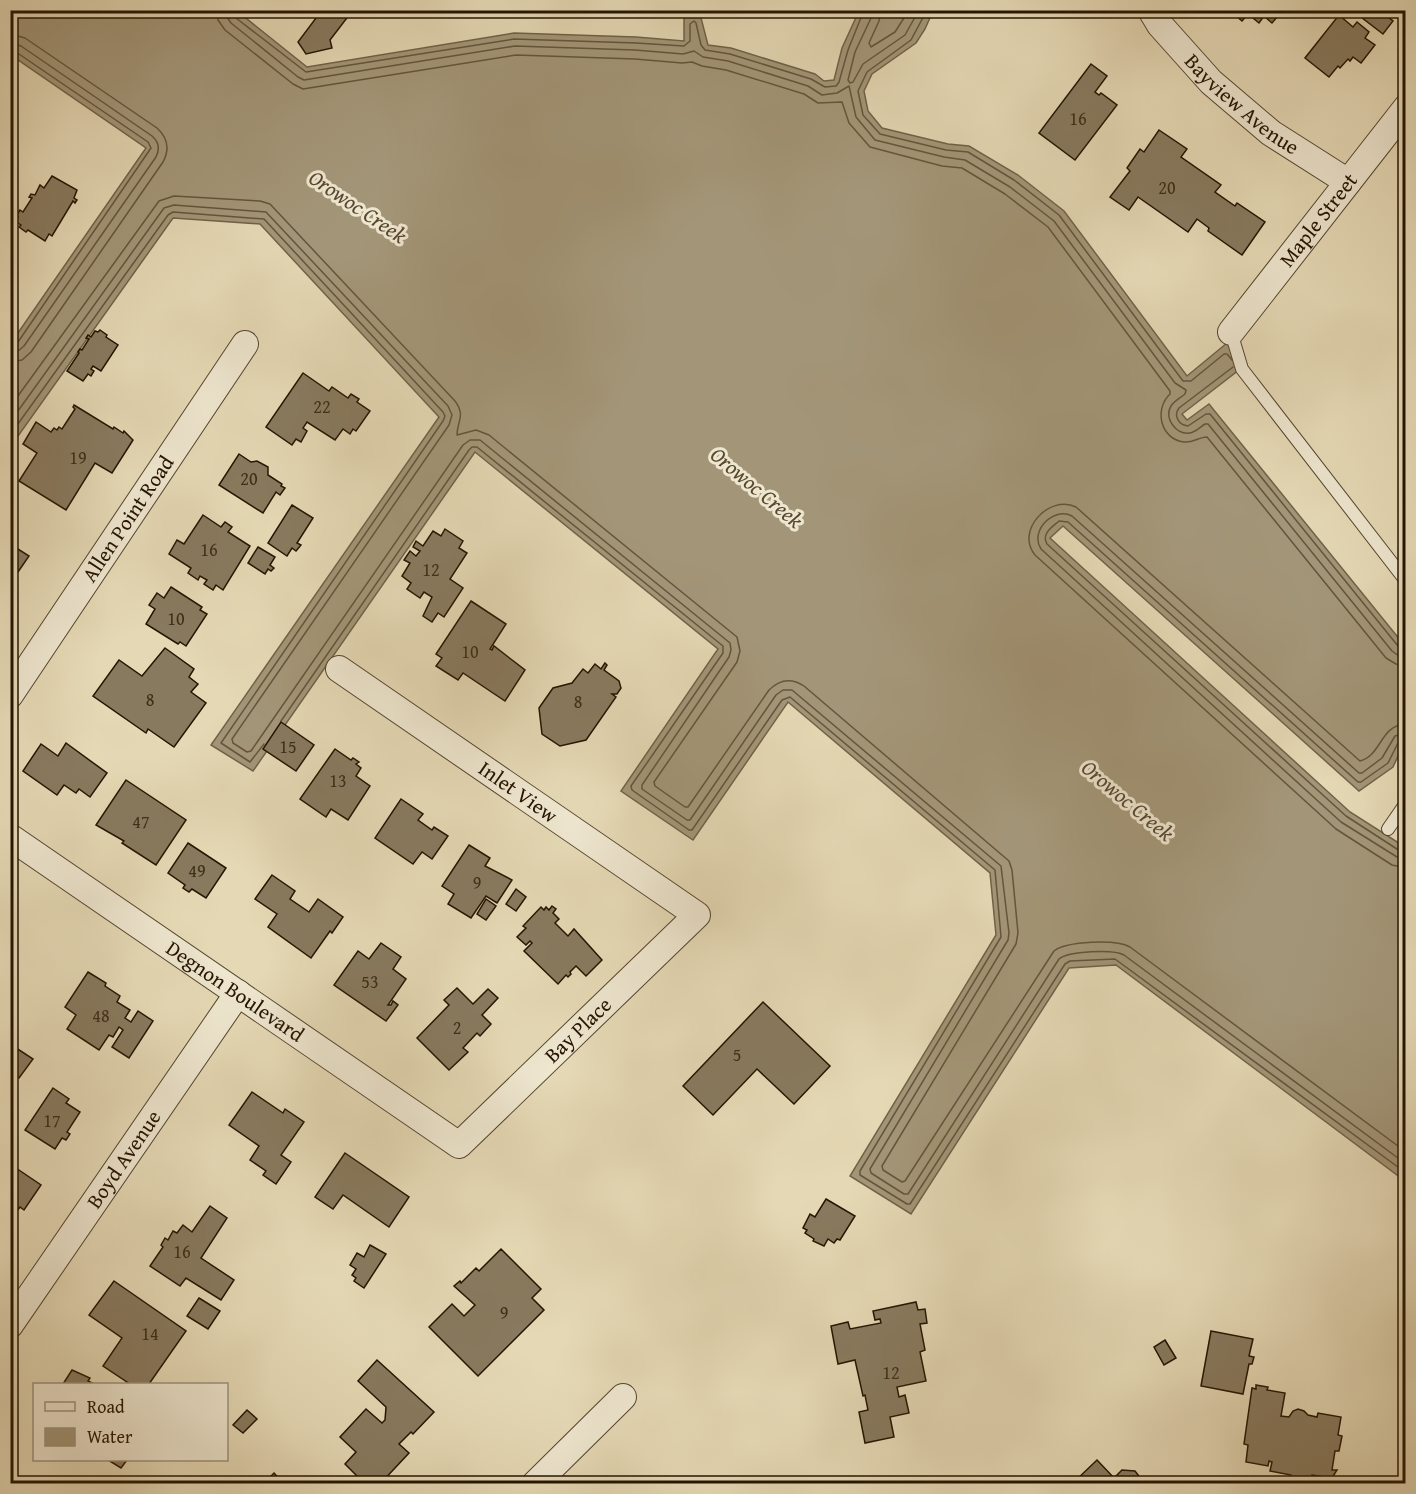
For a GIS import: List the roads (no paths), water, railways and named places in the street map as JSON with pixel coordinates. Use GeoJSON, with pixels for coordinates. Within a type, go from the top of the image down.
{"type":"FeatureCollection","features":[{"type":"Feature","properties":{"kind":"street","name":"Bayview Avenue"},"geometry":{"type":"LineString","coordinates":[[1151,10],[1160,25],[1211,82],[1271,133],[1348,182]]}},
{"type":"Feature","properties":{"kind":"street","name":"Maple Street"},"geometry":{"type":"LineString","coordinates":[[1231,332],[1406,108]]}},
{"type":"Feature","properties":{"kind":"street","name":"Allen Point Road"},"geometry":{"type":"LineString","coordinates":[[10,695],[245,344]]}},
{"type":"Feature","properties":{"kind":"street","name":"Inlet View"},"geometry":{"type":"LineString","coordinates":[[339,669],[697,915]]}},
{"type":"Feature","properties":{"kind":"street","name":"Degnon Boulevard"},"geometry":{"type":"LineString","coordinates":[[10,837],[459,1145]]}},
{"type":"Feature","properties":{"kind":"street","name":"Bay Place"},"geometry":{"type":"LineString","coordinates":[[459,1145],[697,915]]}},
{"type":"Feature","properties":{"kind":"street","name":"Boyd Avenue"},"geometry":{"type":"LineString","coordinates":[[10,1325],[238,993]]}},
{"type":"Feature","properties":{"kind":"street"},"geometry":{"type":"LineString","coordinates":[[535,1484],[623,1397]]}},
{"type":"Feature","properties":{"kind":"lane"},"geometry":{"type":"LineString","coordinates":[[1231,332],[1242,369],[1406,580]]}},
{"type":"Feature","properties":{"kind":"lane"},"geometry":{"type":"LineString","coordinates":[[1388,829],[1406,803]]}},
{"type":"Feature","properties":{"kind":"water","name":"Orowoc Creek"},"geometry":{"type":"Polygon","coordinates":[[[11,11],[237,11],[307,67],[514,33],[684,41],[684,17],[700,14],[708,45],[731,48],[815,74],[824,81],[834,80],[842,48],[859,11],[933,11],[916,43],[872,74],[864,91],[868,111],[882,128],[948,144],[969,146],[1018,175],[1064,211],[1187,376],[1227,343],[1244,366],[1182,414],[1187,420],[1209,404],[1405,646],[1405,741],[1393,767],[1359,791],[1063,526],[1050,538],[1350,812],[1405,847],[1405,1181],[1116,965],[1069,968],[911,1214],[850,1176],[996,935],[990,873],[788,702],[693,840],[621,791],[718,649],[475,452],[253,771],[211,745],[439,417],[260,224],[173,218],[11,446],[11,343],[146,148],[11,55],[11,11]]]}}]}
